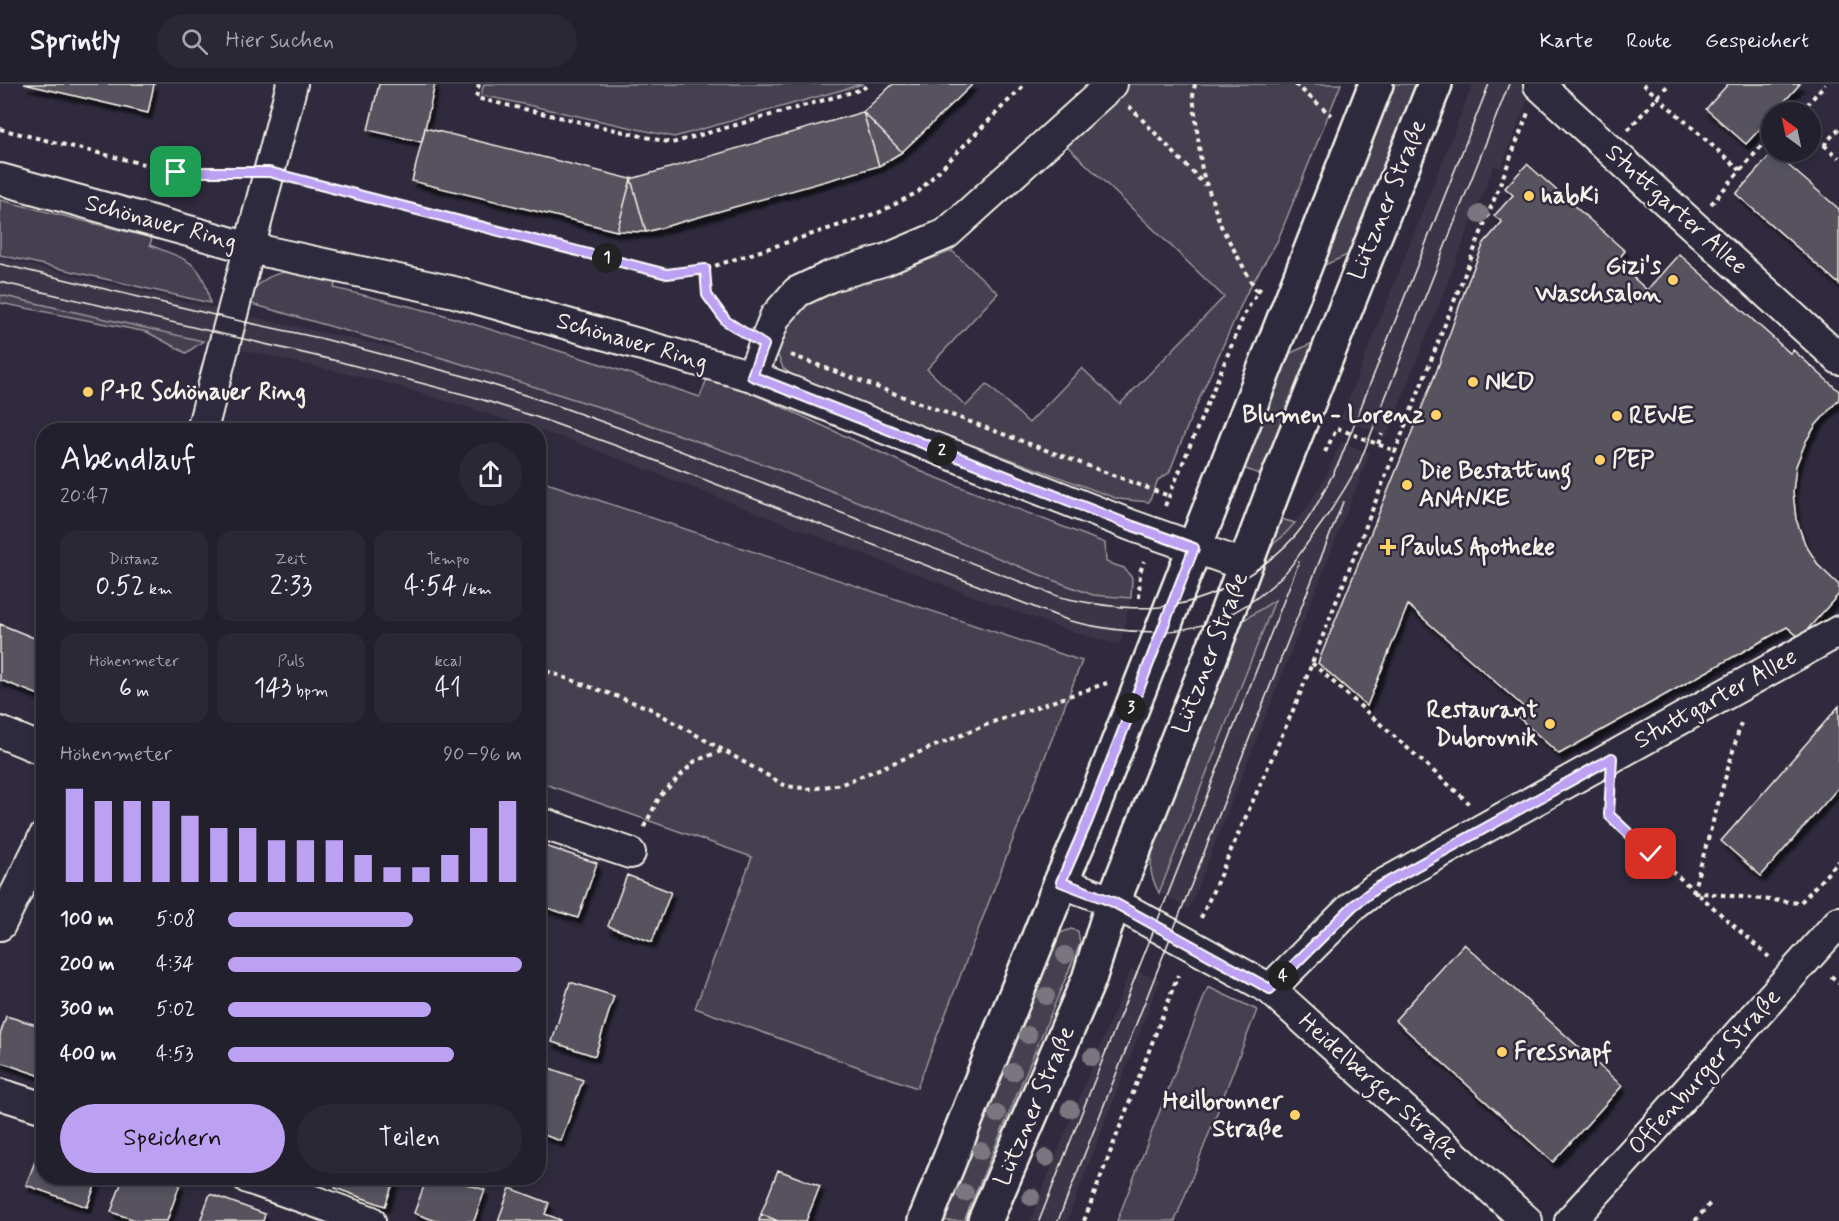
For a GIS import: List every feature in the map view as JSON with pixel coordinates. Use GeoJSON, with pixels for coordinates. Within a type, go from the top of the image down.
{"type":"FeatureCollection","features":[{"type":"Feature","properties":{"kind":"main road"},"geometry":{"type":"LineString","coordinates":[[925,1221],[1088,820],[1376,84]]}},
{"type":"Feature","properties":{"kind":"main road","name":"Lützner Straße"},"geometry":{"type":"LineString","coordinates":[[985,1221],[1089,979],[1113,902],[1435,84]]}},
{"type":"Feature","properties":{"kind":"street"},"geometry":{"type":"LineString","coordinates":[[203,423],[292,84]]}},
{"type":"Feature","properties":{"kind":"street"},"geometry":{"type":"LineString","coordinates":[[752,376],[775,317],[797,292],[831,276],[885,260],[946,234],[1111,85]]}},
{"type":"Feature","properties":{"kind":"street","name":"Stuttgarter Allee"},"geometry":{"type":"LineString","coordinates":[[1539,85],[1839,359]]}},
{"type":"Feature","properties":{"kind":"street","name":"Schönauer Ring"},"geometry":{"type":"LineString","coordinates":[[0,179],[250,248],[454,292],[752,376],[1133,526],[1244,565]]}},
{"type":"Feature","properties":{"kind":"street","name":"Stuttgarter Allee"},"geometry":{"type":"LineString","coordinates":[[1270,989],[1353,906],[1375,889],[1839,631]]}},
{"type":"Feature","properties":{"kind":"street"},"geometry":{"type":"LineString","coordinates":[[0,732],[36,747]]}},
{"type":"Feature","properties":{"kind":"street"},"geometry":{"type":"LineString","coordinates":[[546,825],[630,854]]}},
{"type":"Feature","properties":{"kind":"street"},"geometry":{"type":"LineString","coordinates":[[0,925],[36,853]]}},
{"type":"Feature","properties":{"kind":"street","name":"Heidelberger Straße"},"geometry":{"type":"LineString","coordinates":[[1061,882],[1113,902],[1270,989],[1527,1221]]}},
{"type":"Feature","properties":{"kind":"street","name":"Offenburger Straße"},"geometry":{"type":"LineString","coordinates":[[1570,1221],[1839,922]]}},
{"type":"Feature","properties":{"kind":"street"},"geometry":{"type":"LineString","coordinates":[[0,1094],[36,1105]]}},
{"type":"Feature","properties":{"kind":"street"},"geometry":{"type":"LineString","coordinates":[[296,1185],[370,1221]]}},
{"type":"Feature","properties":{"kind":"path"},"geometry":{"type":"LineString","coordinates":[[480,84],[476,98],[672,142],[863,89],[868,84]]}},
{"type":"Feature","properties":{"kind":"path"},"geometry":{"type":"LineString","coordinates":[[0,129],[176,172],[269,172],[667,274],[705,269],[880,212],[918,192],[1025,84]]}},
{"type":"Feature","properties":{"kind":"path"},"geometry":{"type":"LineString","coordinates":[[1195,84],[1193,96],[1202,171],[1221,226],[1257,292]]}},
{"type":"Feature","properties":{"kind":"path"},"geometry":{"type":"LineString","coordinates":[[1295,84],[1335,119]]}},
{"type":"Feature","properties":{"kind":"path"},"geometry":{"type":"LineString","coordinates":[[1643,84],[1740,170]]}},
{"type":"Feature","properties":{"kind":"path"},"geometry":{"type":"LineString","coordinates":[[1610,150],[1669,84]]}},
{"type":"Feature","properties":{"kind":"path"},"geometry":{"type":"LineString","coordinates":[[1810,102],[1826,84]]}},
{"type":"Feature","properties":{"kind":"path"},"geometry":{"type":"LineString","coordinates":[[1111,85],[1208,188]]}},
{"type":"Feature","properties":{"kind":"path"},"geometry":{"type":"LineString","coordinates":[[1201,919],[1312,663],[1539,85]]}},
{"type":"Feature","properties":{"kind":"path"},"geometry":{"type":"LineString","coordinates":[[1824,145],[1839,128]]}},
{"type":"Feature","properties":{"kind":"path"},"geometry":{"type":"LineString","coordinates":[[1821,142],[1839,158]]}},
{"type":"Feature","properties":{"kind":"path"},"geometry":{"type":"LineString","coordinates":[[1692,225],[1761,146]]}},
{"type":"Feature","properties":{"kind":"path"},"geometry":{"type":"LineString","coordinates":[[705,269],[707,295],[726,321],[764,345],[1169,496]]}},
{"type":"Feature","properties":{"kind":"path"},"geometry":{"type":"LineString","coordinates":[[1321,459],[1337,428],[1395,451]]}},
{"type":"Feature","properties":{"kind":"path"},"geometry":{"type":"LineString","coordinates":[[1378,444],[1382,434]]}},
{"type":"Feature","properties":{"kind":"path"},"geometry":{"type":"LineString","coordinates":[[1312,663],[1492,824]]}},
{"type":"Feature","properties":{"kind":"path"},"geometry":{"type":"LineString","coordinates":[[546,671],[649,708],[786,786],[812,789],[842,784],[993,722],[1111,681]]}},
{"type":"Feature","properties":{"kind":"path"},"geometry":{"type":"LineString","coordinates":[[1693,892],[1753,679]]}},
{"type":"Feature","properties":{"kind":"path"},"geometry":{"type":"LineString","coordinates":[[630,854],[660,796],[695,761],[725,750]]}},
{"type":"Feature","properties":{"kind":"path"},"geometry":{"type":"LineString","coordinates":[[1612,758],[1609,815],[1693,892],[1791,976]]}},
{"type":"Feature","properties":{"kind":"path"},"geometry":{"type":"LineString","coordinates":[[1693,892],[1800,903],[1839,861]]}},
{"type":"Feature","properties":{"kind":"path"},"geometry":{"type":"LineString","coordinates":[[1084,1221],[1178,975]]}},
{"type":"Feature","properties":{"kind":"path"},"geometry":{"type":"LineString","coordinates":[[1695,1221],[1712,1201]]}},
{"type":"Feature","properties":{"kind":"shaded area"},"geometry":{"type":"Polygon","coordinates":[[[484,84],[863,84],[674,137],[481,95],[484,84]]]}},
{"type":"Feature","properties":{"kind":"shaded area"},"geometry":{"type":"Polygon","coordinates":[[[1120,84],[1341,84],[1277,242],[1247,292],[1192,415],[1169,473],[1158,480],[1149,502],[1118,499],[800,381],[783,368],[777,353],[787,321],[813,298],[891,274],[952,251],[998,293],[927,369],[966,406],[987,384],[1029,423],[1082,368],[1120,404],[1224,297],[1064,143],[1120,84]]]}},
{"type":"Feature","properties":{"kind":"shaded area"},"geometry":{"type":"Polygon","coordinates":[[[1392,84],[1420,84],[1352,253],[1318,268],[1392,84]]]}},
{"type":"Feature","properties":{"kind":"shaded area"},"geometry":{"type":"Polygon","coordinates":[[[1473,84],[1534,84],[1501,168],[1494,165],[1387,436],[1341,418],[1473,84]]]}},
{"type":"Feature","properties":{"kind":"shaded area"},"geometry":{"type":"Polygon","coordinates":[[[0,200],[152,238],[150,245],[183,259],[197,270],[203,278],[210,303],[0,255],[0,200]]]}},
{"type":"Feature","properties":{"kind":"shaded area"},"geometry":{"type":"Polygon","coordinates":[[[0,258],[224,311],[449,360],[599,407],[774,468],[1093,595],[1131,598],[1123,634],[1119,644],[1078,634],[972,596],[546,432],[546,423],[517,423],[383,382],[0,295],[0,258]]]}},
{"type":"Feature","properties":{"kind":"shaded area"},"geometry":{"type":"Polygon","coordinates":[[[299,270],[337,278],[334,288],[441,314],[700,397],[708,376],[765,399],[927,474],[1105,543],[1106,562],[1124,568],[1132,578],[1131,598],[1093,595],[774,468],[599,407],[449,360],[248,303],[251,294],[261,282],[282,272],[299,270]]]}},
{"type":"Feature","properties":{"kind":"shaded area"},"geometry":{"type":"Polygon","coordinates":[[[0,295],[203,341],[186,353],[147,332],[0,303],[0,295]]]}},
{"type":"Feature","properties":{"kind":"shaded area"},"geometry":{"type":"Polygon","coordinates":[[[1315,342],[1264,476],[1241,467],[1284,356],[1315,342]]]}},
{"type":"Feature","properties":{"kind":"shaded area"},"geometry":{"type":"Polygon","coordinates":[[[1341,442],[1370,453],[1189,909],[1159,893],[1275,601],[1242,621],[1267,549],[1282,537],[1307,508],[1326,476],[1341,442]]]}},
{"type":"Feature","properties":{"kind":"shaded area"},"geometry":{"type":"Polygon","coordinates":[[[547,483],[1082,661],[917,1088],[695,1008],[752,857],[546,784],[547,483]]]}},
{"type":"Feature","properties":{"kind":"shaded area"},"geometry":{"type":"Polygon","coordinates":[[[1278,518],[1295,523],[1267,549],[1278,518]]]}},
{"type":"Feature","properties":{"kind":"shaded area"},"geometry":{"type":"Polygon","coordinates":[[[1275,600],[1159,893],[1151,869],[1154,843],[1242,621],[1275,600]]]}},
{"type":"Feature","properties":{"kind":"shaded area"},"geometry":{"type":"Polygon","coordinates":[[[1071,929],[1078,931],[1080,944],[964,1221],[943,1221],[1060,933],[1071,929]]]}},
{"type":"Feature","properties":{"kind":"shaded area"},"geometry":{"type":"Polygon","coordinates":[[[1131,969],[1160,980],[1067,1221],[1030,1221],[1131,969]]]}},
{"type":"Feature","properties":{"kind":"shaded area"},"geometry":{"type":"Polygon","coordinates":[[[1208,987],[1257,1010],[1175,1221],[1117,1221],[1208,987]]]}},
{"type":"Feature","properties":{"kind":"building"},"geometry":{"type":"Polygon","coordinates":[[[24,84],[154,84],[148,113],[24,84]]]}},
{"type":"Feature","properties":{"kind":"building"},"geometry":{"type":"Polygon","coordinates":[[[379,84],[435,84],[422,142],[368,130],[379,84]]]}},
{"type":"Feature","properties":{"kind":"building"},"geometry":{"type":"Polygon","coordinates":[[[893,84],[973,84],[902,152],[863,112],[893,84]]]}},
{"type":"Feature","properties":{"kind":"building"},"geometry":{"type":"Polygon","coordinates":[[[1728,84],[1800,84],[1784,102],[1761,102],[1761,128],[1746,144],[1706,109],[1728,84]]]}},
{"type":"Feature","properties":{"kind":"building"},"geometry":{"type":"Polygon","coordinates":[[[863,112],[902,152],[879,166],[863,112]]]}},
{"type":"Feature","properties":{"kind":"building"},"geometry":{"type":"Polygon","coordinates":[[[863,112],[879,166],[646,232],[631,179],[863,112]]]}},
{"type":"Feature","properties":{"kind":"building"},"geometry":{"type":"Polygon","coordinates":[[[425,128],[631,179],[617,231],[412,181],[425,128]]]}},
{"type":"Feature","properties":{"kind":"building"},"geometry":{"type":"Polygon","coordinates":[[[1764,162],[1785,162],[1839,209],[1839,284],[1736,194],[1764,162]]]}},
{"type":"Feature","properties":{"kind":"building","name":"PEP"},"geometry":{"type":"Polygon","coordinates":[[[1527,164],[1625,251],[1616,262],[1647,290],[1679,254],[1791,354],[1793,350],[1839,391],[1839,399],[1816,425],[1806,441],[1796,466],[1793,492],[1796,519],[1805,544],[1819,566],[1839,585],[1839,594],[1800,638],[1787,627],[1559,754],[1518,717],[1525,708],[1408,605],[1367,706],[1318,663],[1437,370],[1484,243],[1502,222],[1494,216],[1513,195],[1505,188],[1527,164]]]}},
{"type":"Feature","properties":{"kind":"building"},"geometry":{"type":"Polygon","coordinates":[[[631,179],[646,232],[617,231],[631,179]]]}},
{"type":"Feature","properties":{"kind":"building"},"geometry":{"type":"Polygon","coordinates":[[[0,624],[36,639],[36,694],[0,680],[0,624]]]}},
{"type":"Feature","properties":{"kind":"building"},"geometry":{"type":"Polygon","coordinates":[[[1839,706],[1839,787],[1761,876],[1721,841],[1839,706]]]}},
{"type":"Feature","properties":{"kind":"building"},"geometry":{"type":"Polygon","coordinates":[[[546,846],[597,863],[578,918],[546,908],[546,846]]]}},
{"type":"Feature","properties":{"kind":"building"},"geometry":{"type":"Polygon","coordinates":[[[627,875],[671,892],[652,942],[608,926],[627,875]]]}},
{"type":"Feature","properties":{"kind":"building"},"geometry":{"type":"Polygon","coordinates":[[[1464,944],[1622,1086],[1553,1162],[1395,1020],[1464,944]]]}},
{"type":"Feature","properties":{"kind":"building"},"geometry":{"type":"Polygon","coordinates":[[[570,982],[614,996],[595,1056],[552,1042],[570,982]]]}},
{"type":"Feature","properties":{"kind":"building"},"geometry":{"type":"Polygon","coordinates":[[[6,1016],[36,1025],[36,1074],[0,1062],[0,1035],[6,1016]]]}},
{"type":"Feature","properties":{"kind":"building"},"geometry":{"type":"Polygon","coordinates":[[[546,1067],[583,1080],[561,1141],[546,1136],[546,1067]]]}},
{"type":"Feature","properties":{"kind":"building"},"geometry":{"type":"Polygon","coordinates":[[[36,1159],[36,1185],[95,1185],[87,1207],[26,1185],[36,1159]]]}},
{"type":"Feature","properties":{"kind":"building"},"geometry":{"type":"Polygon","coordinates":[[[778,1170],[820,1186],[806,1221],[778,1221],[761,1214],[778,1170]]]}},
{"type":"Feature","properties":{"kind":"building"},"geometry":{"type":"Polygon","coordinates":[[[121,1185],[180,1185],[167,1221],[138,1221],[111,1212],[121,1185]]]}},
{"type":"Feature","properties":{"kind":"building"},"geometry":{"type":"Polygon","coordinates":[[[336,1185],[392,1185],[385,1206],[335,1188],[336,1185]]]}},
{"type":"Feature","properties":{"kind":"building"},"geometry":{"type":"Polygon","coordinates":[[[424,1185],[470,1185],[485,1190],[474,1221],[436,1221],[414,1213],[424,1185]]]}},
{"type":"Feature","properties":{"kind":"building"},"geometry":{"type":"Polygon","coordinates":[[[510,1188],[549,1203],[545,1214],[561,1221],[498,1221],[510,1188]]]}},
{"type":"Feature","properties":{"kind":"building"},"geometry":{"type":"Polygon","coordinates":[[[210,1194],[265,1214],[263,1221],[200,1221],[210,1194]]]}},
{"type":"Feature","properties":{"kind":"building"},"geometry":{"type":"Polygon","coordinates":[[[761,1214],[778,1221],[759,1221],[761,1214]]]}},
{"type":"Feature","properties":{"kind":"tram line"},"geometry":{"type":"LineString","coordinates":[[1338,465],[1489,84]]}},
{"type":"Feature","properties":{"kind":"tram line"},"geometry":{"type":"LineString","coordinates":[[1356,472],[1509,84]]}},
{"type":"Feature","properties":{"kind":"tram line"},"geometry":{"type":"LineString","coordinates":[[0,264],[324,339],[464,376],[550,403],[639,435],[1060,597],[1087,603],[1136,608],[1160,607],[1183,603],[1229,586],[1267,562],[1298,533],[1319,501],[1341,458]]}},
{"type":"Feature","properties":{"kind":"tram line"},"geometry":{"type":"LineString","coordinates":[[0,282],[333,360],[474,397],[628,450],[1070,621],[1129,631],[1157,632],[1210,623],[1235,612],[1259,596],[1290,567],[1335,504],[1358,465]]}},
{"type":"Feature","properties":{"kind":"tram line"},"geometry":{"type":"LineString","coordinates":[[1058,1221],[1343,502]]}},
{"type":"Feature","properties":{"kind":"tram line"},"geometry":{"type":"LineString","coordinates":[[1039,1221],[1299,562]]}},
{"type":"Feature","properties":{"kind":"place","name":"habKi"},"geometry":{"type":"Point","coordinates":[1529,196]}},
{"type":"Feature","properties":{"kind":"place","name":"Gizi's Waschsalon"},"geometry":{"type":"Point","coordinates":[1673,280]}},
{"type":"Feature","properties":{"kind":"place","name":"NKD"},"geometry":{"type":"Point","coordinates":[1473,382]}},
{"type":"Feature","properties":{"kind":"place","name":"P+R Schönauer Ring"},"geometry":{"type":"Point","coordinates":[88,392]}},
{"type":"Feature","properties":{"kind":"place","name":"Blumen - Lorenz"},"geometry":{"type":"Point","coordinates":[1436,415]}},
{"type":"Feature","properties":{"kind":"place","name":"REWE"},"geometry":{"type":"Point","coordinates":[1617,416]}},
{"type":"Feature","properties":{"kind":"place","name":"PEP"},"geometry":{"type":"Point","coordinates":[1600,460]}},
{"type":"Feature","properties":{"kind":"place","name":"Die Bestattung ANANKE"},"geometry":{"type":"Point","coordinates":[1407,485]}},
{"type":"Feature","properties":{"kind":"place","name":"Paulus Apotheke"},"geometry":{"type":"Point","coordinates":[1388,547]}},
{"type":"Feature","properties":{"kind":"place","name":"Restaurant Dubrovnik"},"geometry":{"type":"Point","coordinates":[1550,724]}},
{"type":"Feature","properties":{"kind":"place","name":"Fressnapf"},"geometry":{"type":"Point","coordinates":[1502,1052]}},
{"type":"Feature","properties":{"kind":"place","name":"Heilbronner Straße"},"geometry":{"type":"Point","coordinates":[1295,1115]}},
{"type":"Feature","properties":{"kind":"route"},"geometry":{"type":"LineString","coordinates":[[176,172],[269,172],[667,274],[705,269],[707,295],[726,321],[764,345],[752,376],[1194,548],[1088,820],[1061,882],[1113,902],[1270,989],[1353,906],[1375,889],[1612,758],[1609,815],[1651,854]]}}]}
